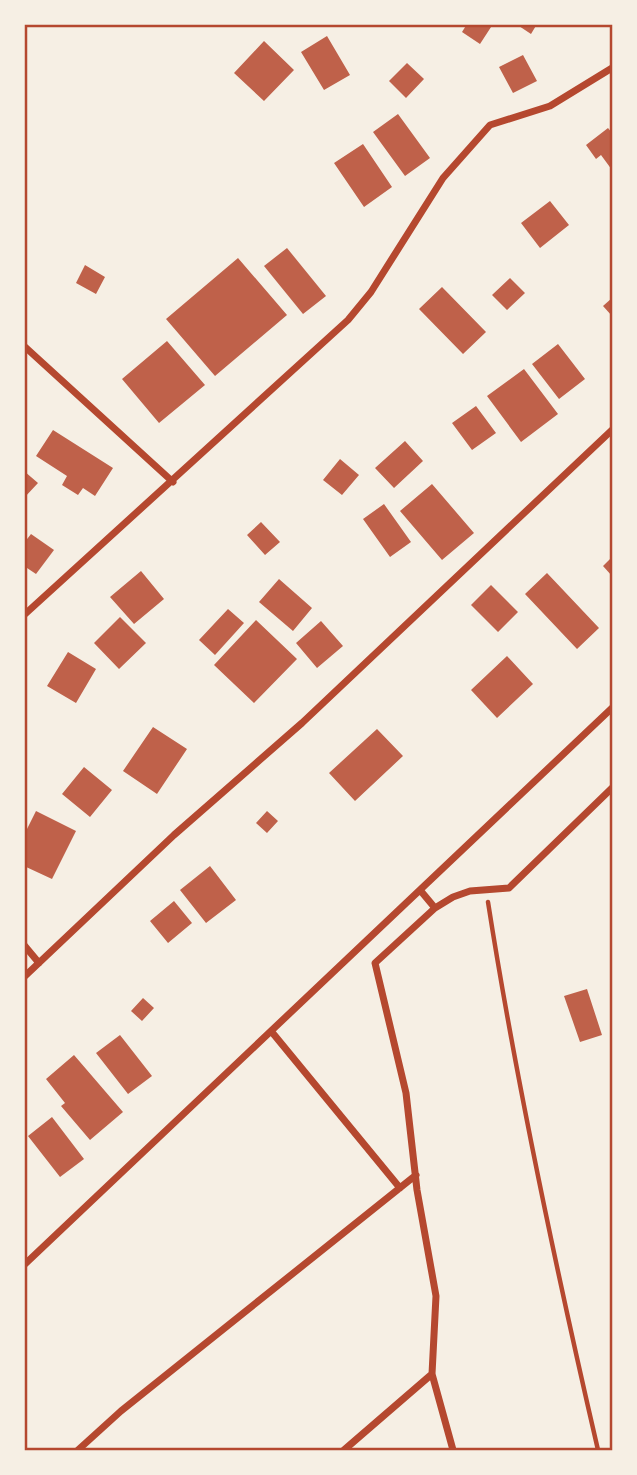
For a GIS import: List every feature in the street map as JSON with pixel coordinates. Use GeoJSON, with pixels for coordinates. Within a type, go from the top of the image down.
{"type":"FeatureCollection","features":[{"type":"Feature","properties":{"kind":"street"},"geometry":{"type":"LineString","coordinates":[[24,615],[348,320],[371,292],[443,178],[490,125],[550,106],[612,68]]}},
{"type":"Feature","properties":{"kind":"street"},"geometry":{"type":"LineString","coordinates":[[24,346],[173,482]]}},
{"type":"Feature","properties":{"kind":"street"},"geometry":{"type":"LineString","coordinates":[[24,977],[174,835],[302,723],[612,430]]}},
{"type":"Feature","properties":{"kind":"street"},"geometry":{"type":"LineString","coordinates":[[24,1265],[612,708]]}},
{"type":"Feature","properties":{"kind":"street"},"geometry":{"type":"LineString","coordinates":[[453,1451],[432,1374],[436,1296],[406,1093],[375,964],[435,908],[453,897],[509,888],[612,789]]}},
{"type":"Feature","properties":{"kind":"street"},"geometry":{"type":"LineString","coordinates":[[420,890],[435,908]]}},
{"type":"Feature","properties":{"kind":"street"},"geometry":{"type":"LineString","coordinates":[[24,945],[38,963]]}},
{"type":"Feature","properties":{"kind":"street"},"geometry":{"type":"LineString","coordinates":[[271,1031],[400,1188]]}},
{"type":"Feature","properties":{"kind":"street"},"geometry":{"type":"LineString","coordinates":[[78,1451],[121,1411],[416,1175]]}},
{"type":"Feature","properties":{"kind":"street"},"geometry":{"type":"LineString","coordinates":[[344,1451],[432,1374]]}},
{"type":"Feature","properties":{"kind":"path"},"geometry":{"type":"LineString","coordinates":[[479,891],[486,890],[502,989],[559,1283],[598,1451]]}},
{"type":"Feature","properties":{"kind":"building"},"geometry":{"type":"Polygon","coordinates":[[[467,24],[493,24],[480,44],[462,32],[467,24]]]}},
{"type":"Feature","properties":{"kind":"building"},"geometry":{"type":"Polygon","coordinates":[[[516,24],[537,24],[531,34],[516,24]]]}},
{"type":"Feature","properties":{"kind":"building"},"geometry":{"type":"Polygon","coordinates":[[[327,36],[350,75],[324,90],[301,52],[327,36]]]}},
{"type":"Feature","properties":{"kind":"building"},"geometry":{"type":"Polygon","coordinates":[[[264,41],[294,70],[264,101],[234,73],[264,41]]]}},
{"type":"Feature","properties":{"kind":"building"},"geometry":{"type":"Polygon","coordinates":[[[523,55],[537,81],[513,93],[499,67],[523,55]]]}},
{"type":"Feature","properties":{"kind":"building"},"geometry":{"type":"Polygon","coordinates":[[[407,63],[424,79],[406,98],[389,81],[407,63]]]}},
{"type":"Feature","properties":{"kind":"building"},"geometry":{"type":"Polygon","coordinates":[[[398,114],[430,158],[405,176],[373,132],[398,114]]]}},
{"type":"Feature","properties":{"kind":"building"},"geometry":{"type":"Polygon","coordinates":[[[608,128],[612,133],[612,170],[601,155],[596,159],[586,145],[608,128]]]}},
{"type":"Feature","properties":{"kind":"building"},"geometry":{"type":"Polygon","coordinates":[[[363,144],[392,187],[364,207],[334,163],[363,144]]]}},
{"type":"Feature","properties":{"kind":"building"},"geometry":{"type":"Polygon","coordinates":[[[550,201],[569,225],[540,248],[521,223],[550,201]]]}},
{"type":"Feature","properties":{"kind":"building"},"geometry":{"type":"Polygon","coordinates":[[[287,248],[326,296],[303,314],[264,266],[287,248]]]}},
{"type":"Feature","properties":{"kind":"building"},"geometry":{"type":"Polygon","coordinates":[[[238,258],[287,315],[215,376],[166,319],[238,258]]]}},
{"type":"Feature","properties":{"kind":"building"},"geometry":{"type":"Polygon","coordinates":[[[85,265],[105,277],[96,294],[76,283],[85,265]]]}},
{"type":"Feature","properties":{"kind":"building"},"geometry":{"type":"Polygon","coordinates":[[[510,278],[525,293],[507,310],[492,295],[510,278]]]}},
{"type":"Feature","properties":{"kind":"building"},"geometry":{"type":"Polygon","coordinates":[[[442,287],[486,332],[463,354],[419,309],[442,287]]]}},
{"type":"Feature","properties":{"kind":"building"},"geometry":{"type":"Polygon","coordinates":[[[612,298],[612,316],[603,306],[612,298]]]}},
{"type":"Feature","properties":{"kind":"building"},"geometry":{"type":"Polygon","coordinates":[[[167,341],[205,385],[159,423],[122,379],[167,341]]]}},
{"type":"Feature","properties":{"kind":"building"},"geometry":{"type":"Polygon","coordinates":[[[558,344],[585,379],[559,399],[532,364],[558,344]]]}},
{"type":"Feature","properties":{"kind":"building"},"geometry":{"type":"Polygon","coordinates":[[[524,369],[558,414],[521,442],[487,396],[524,369]]]}},
{"type":"Feature","properties":{"kind":"building"},"geometry":{"type":"Polygon","coordinates":[[[476,406],[496,433],[472,450],[452,423],[476,406]]]}},
{"type":"Feature","properties":{"kind":"building"},"geometry":{"type":"Polygon","coordinates":[[[53,430],[113,468],[95,496],[83,488],[78,495],[62,485],[67,476],[36,456],[53,430]]]}},
{"type":"Feature","properties":{"kind":"building"},"geometry":{"type":"Polygon","coordinates":[[[405,441],[423,461],[394,488],[375,468],[405,441]]]}},
{"type":"Feature","properties":{"kind":"building"},"geometry":{"type":"Polygon","coordinates":[[[340,459],[359,475],[342,495],[323,480],[340,459]]]}},
{"type":"Feature","properties":{"kind":"building"},"geometry":{"type":"Polygon","coordinates":[[[24,471],[38,483],[24,498],[24,471]]]}},
{"type":"Feature","properties":{"kind":"building"},"geometry":{"type":"Polygon","coordinates":[[[432,484],[474,533],[442,560],[400,511],[432,484]]]}},
{"type":"Feature","properties":{"kind":"building"},"geometry":{"type":"Polygon","coordinates":[[[384,504],[411,542],[390,557],[363,519],[384,504]]]}},
{"type":"Feature","properties":{"kind":"building"},"geometry":{"type":"Polygon","coordinates":[[[261,522],[280,542],[265,555],[247,535],[261,522]]]}},
{"type":"Feature","properties":{"kind":"building"},"geometry":{"type":"Polygon","coordinates":[[[31,534],[54,550],[36,574],[24,566],[24,543],[31,534]]]}},
{"type":"Feature","properties":{"kind":"building"},"geometry":{"type":"Polygon","coordinates":[[[612,557],[612,576],[603,566],[612,557]]]}},
{"type":"Feature","properties":{"kind":"building"},"geometry":{"type":"Polygon","coordinates":[[[141,571],[164,599],[134,624],[110,597],[141,571]]]}},
{"type":"Feature","properties":{"kind":"building"},"geometry":{"type":"Polygon","coordinates":[[[547,573],[599,628],[577,649],[525,594],[547,573]]]}},
{"type":"Feature","properties":{"kind":"building"},"geometry":{"type":"Polygon","coordinates":[[[279,579],[312,608],[293,631],[259,602],[279,579]]]}},
{"type":"Feature","properties":{"kind":"building"},"geometry":{"type":"Polygon","coordinates":[[[491,585],[518,612],[498,632],[471,605],[491,585]]]}},
{"type":"Feature","properties":{"kind":"building"},"geometry":{"type":"Polygon","coordinates":[[[228,609],[244,623],[215,655],[199,640],[228,609]]]}},
{"type":"Feature","properties":{"kind":"building"},"geometry":{"type":"Polygon","coordinates":[[[120,617],[146,643],[119,669],[94,643],[120,617]]]}},
{"type":"Feature","properties":{"kind":"building"},"geometry":{"type":"Polygon","coordinates":[[[256,620],[297,659],[254,703],[214,665],[256,620]]]}},
{"type":"Feature","properties":{"kind":"building"},"geometry":{"type":"Polygon","coordinates":[[[321,621],[343,646],[317,668],[296,643],[321,621]]]}},
{"type":"Feature","properties":{"kind":"building"},"geometry":{"type":"Polygon","coordinates":[[[68,652],[96,669],[76,703],[47,686],[68,652]]]}},
{"type":"Feature","properties":{"kind":"building"},"geometry":{"type":"Polygon","coordinates":[[[507,656],[533,684],[497,718],[471,690],[507,656]]]}},
{"type":"Feature","properties":{"kind":"building"},"geometry":{"type":"Polygon","coordinates":[[[153,727],[187,749],[157,794],[123,771],[153,727]]]}},
{"type":"Feature","properties":{"kind":"building"},"geometry":{"type":"Polygon","coordinates":[[[377,729],[403,756],[355,801],[329,773],[377,729]]]}},
{"type":"Feature","properties":{"kind":"building"},"geometry":{"type":"Polygon","coordinates":[[[84,767],[112,790],[90,817],[62,794],[84,767]]]}},
{"type":"Feature","properties":{"kind":"building"},"geometry":{"type":"Polygon","coordinates":[[[36,811],[76,831],[52,879],[24,866],[24,835],[36,811]]]}},
{"type":"Feature","properties":{"kind":"building"},"geometry":{"type":"Polygon","coordinates":[[[267,811],[278,821],[267,833],[256,823],[267,811]]]}},
{"type":"Feature","properties":{"kind":"building"},"geometry":{"type":"Polygon","coordinates":[[[210,866],[236,900],[206,923],[180,890],[210,866]]]}},
{"type":"Feature","properties":{"kind":"building"},"geometry":{"type":"Polygon","coordinates":[[[174,901],[192,923],[168,943],[150,921],[174,901]]]}},
{"type":"Feature","properties":{"kind":"building"},"geometry":{"type":"Polygon","coordinates":[[[587,989],[602,1035],[580,1042],[564,996],[587,989]]]}},
{"type":"Feature","properties":{"kind":"building"},"geometry":{"type":"Polygon","coordinates":[[[143,998],[154,1008],[142,1021],[131,1011],[143,998]]]}},
{"type":"Feature","properties":{"kind":"building"},"geometry":{"type":"Polygon","coordinates":[[[120,1035],[152,1076],[128,1094],[96,1053],[120,1035]]]}},
{"type":"Feature","properties":{"kind":"building"},"geometry":{"type":"Polygon","coordinates":[[[74,1055],[123,1112],[90,1140],[61,1106],[65,1103],[46,1079],[74,1055]]]}},
{"type":"Feature","properties":{"kind":"building"},"geometry":{"type":"Polygon","coordinates":[[[52,1117],[84,1159],[60,1177],[28,1136],[52,1117]]]}}]}
